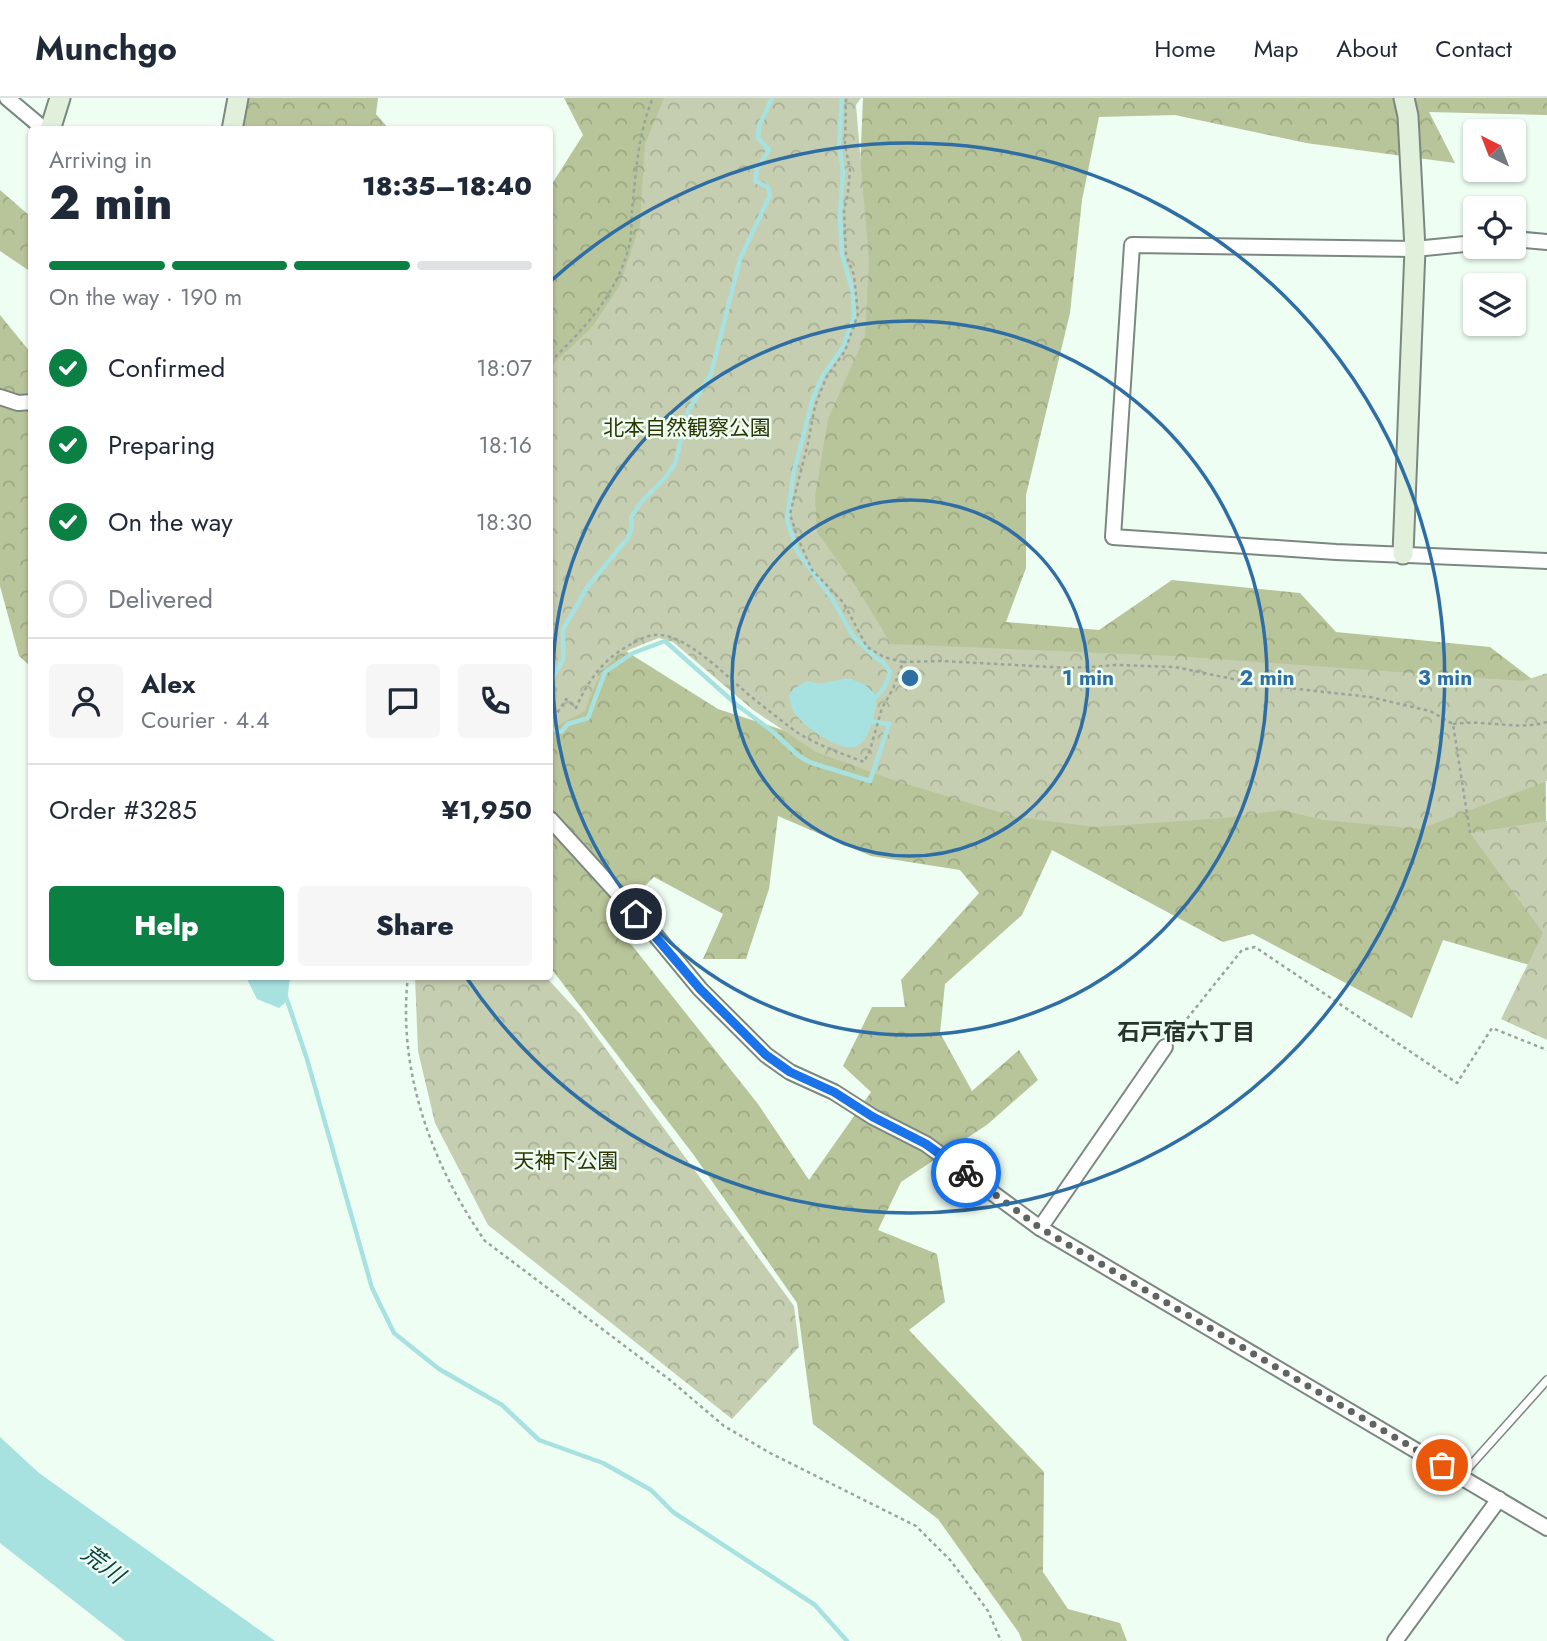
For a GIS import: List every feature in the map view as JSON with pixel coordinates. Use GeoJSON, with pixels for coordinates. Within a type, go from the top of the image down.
{"type":"FeatureCollection","features":[{"type":"Feature","properties":{"kind":"street"},"geometry":{"type":"LineString","coordinates":[[7,98],[42,126]]}},
{"type":"Feature","properties":{"kind":"street"},"geometry":{"type":"LineString","coordinates":[[49,126],[60,98]]}},
{"type":"Feature","properties":{"kind":"street"},"geometry":{"type":"LineString","coordinates":[[233,126],[238,98]]}},
{"type":"Feature","properties":{"kind":"street"},"geometry":{"type":"LineString","coordinates":[[1403,554],[1415,249],[1408,116],[1404,98]]}},
{"type":"Feature","properties":{"kind":"street"},"geometry":{"type":"LineString","coordinates":[[1526,240],[1547,242]]}},
{"type":"Feature","properties":{"kind":"street"},"geometry":{"type":"LineString","coordinates":[[1463,244],[1415,249],[1132,245],[1113,537],[1336,552],[1547,561]]}},
{"type":"Feature","properties":{"kind":"street"},"geometry":{"type":"LineString","coordinates":[[0,397],[18,403],[28,402]]}},
{"type":"Feature","properties":{"kind":"street"},"geometry":{"type":"LineString","coordinates":[[553,821],[652,931],[700,989],[766,1055],[790,1072],[834,1092],[873,1117],[926,1144],[1040,1228],[1547,1528]]}},
{"type":"Feature","properties":{"kind":"street"},"geometry":{"type":"LineString","coordinates":[[1040,1228],[1166,1047]]}},
{"type":"Feature","properties":{"kind":"street"},"geometry":{"type":"LineString","coordinates":[[1395,1641],[1499,1499]]}},
{"type":"Feature","properties":{"kind":"lane"},"geometry":{"type":"LineString","coordinates":[[1461,1476],[1547,1380]]}},
{"type":"Feature","properties":{"kind":"path"},"geometry":{"type":"LineString","coordinates":[[553,359],[579,333],[608,297],[623,265],[630,240],[639,150],[653,98]]}},
{"type":"Feature","properties":{"kind":"path"},"geometry":{"type":"LineString","coordinates":[[846,98],[845,145],[850,170],[844,211],[846,255],[854,275],[858,314],[845,351],[826,378],[815,406],[790,514],[812,570],[843,602],[867,647],[884,657],[903,662],[942,661],[1070,668],[1118,665],[1175,667],[1262,685],[1370,697],[1430,711],[1453,724],[1471,721],[1509,726],[1547,722]]}},
{"type":"Feature","properties":{"kind":"path"},"geometry":{"type":"LineString","coordinates":[[553,719],[566,699],[576,708],[600,666],[617,652],[649,635],[660,634],[674,638],[695,651],[799,733],[822,746],[864,762],[882,708],[893,689],[903,662]]}},
{"type":"Feature","properties":{"kind":"path"},"geometry":{"type":"LineString","coordinates":[[1453,724],[1470,833]]}},
{"type":"Feature","properties":{"kind":"path"},"geometry":{"type":"LineString","coordinates":[[1166,1047],[1242,950],[1255,947],[1457,1083],[1492,1028],[1547,1050]]}},
{"type":"Feature","properties":{"kind":"path"},"geometry":{"type":"LineString","coordinates":[[408,980],[407,1037],[414,1084],[429,1138],[463,1210],[485,1241],[670,1380],[724,1426],[770,1453],[916,1526],[958,1571],[988,1612],[1001,1641]]}},
{"type":"Feature","properties":{"kind":"green space"},"geometry":{"type":"Polygon","coordinates":[[[249,98],[378,98],[376,114],[386,126],[242,126],[249,98]]]}},
{"type":"Feature","properties":{"kind":"green space"},"geometry":{"type":"Polygon","coordinates":[[[564,98],[713,98],[553,452],[553,182],[583,135],[564,98]]]}},
{"type":"Feature","properties":{"kind":"green space","name":"北本自然観察公園"},"geometry":{"type":"Polygon","coordinates":[[[664,98],[861,98],[856,105],[869,260],[865,336],[828,419],[815,497],[817,532],[857,588],[891,644],[1175,656],[1523,681],[1547,673],[1547,781],[1420,829],[1323,820],[1282,810],[1225,818],[1096,827],[1015,817],[893,780],[816,752],[753,710],[673,642],[659,638],[629,650],[610,663],[598,681],[585,711],[559,725],[553,722],[553,364],[592,327],[620,285],[640,224],[645,144],[664,98]]]}},
{"type":"Feature","properties":{"kind":"green space"},"geometry":{"type":"Polygon","coordinates":[[[863,98],[1547,98],[1547,115],[1429,112],[1455,163],[1306,143],[1175,115],[1099,117],[1082,200],[1070,313],[1026,495],[1026,568],[1006,622],[1099,630],[1172,580],[1300,593],[1336,632],[1490,647],[1545,689],[1547,970],[1443,940],[1412,1018],[1253,934],[1223,942],[1052,850],[1022,915],[945,984],[940,1033],[972,1091],[1019,1050],[1038,1080],[988,1124],[901,1182],[878,1230],[937,1254],[945,1302],[909,1330],[1044,1472],[1043,1572],[1068,1609],[1120,1623],[1127,1641],[1022,1641],[938,1519],[813,1424],[797,1303],[693,1154],[553,971],[553,595],[605,638],[718,709],[856,754],[793,522],[857,239],[863,98]],[[778,816],[769,889],[746,959],[703,959],[723,914],[654,877],[611,919],[758,1104],[809,1180],[871,1092],[843,1066],[872,1007],[905,1007],[901,980],[979,893],[960,870],[871,856],[778,816]]]}},
{"type":"Feature","properties":{"kind":"green space"},"geometry":{"type":"Polygon","coordinates":[[[0,190],[28,214],[28,270],[0,251],[0,190]]]}},
{"type":"Feature","properties":{"kind":"green space"},"geometry":{"type":"Polygon","coordinates":[[[0,315],[28,349],[28,664],[19,656],[0,586],[0,315]]]}},
{"type":"Feature","properties":{"kind":"green space"},"geometry":{"type":"Polygon","coordinates":[[[1547,821],[1547,1040],[1501,1019],[1543,933],[1470,833],[1547,821]]]}},
{"type":"Feature","properties":{"kind":"green space","name":"天神下公園"},"geometry":{"type":"Polygon","coordinates":[[[415,980],[549,980],[581,1015],[794,1306],[799,1347],[732,1419],[488,1225],[435,1123],[418,1051],[415,980]]]}},
{"type":"Feature","properties":{"kind":"water"},"geometry":{"type":"Polygon","coordinates":[[[848,678],[864,684],[877,696],[872,724],[866,737],[857,746],[850,747],[833,743],[807,726],[794,713],[789,695],[794,688],[808,681],[819,684],[848,678]]]}},
{"type":"Feature","properties":{"kind":"water"},"geometry":{"type":"Polygon","coordinates":[[[248,980],[290,980],[287,1001],[279,1008],[257,999],[248,980]]]}},
{"type":"Feature","properties":{"kind":"water","name":"荒川"},"geometry":{"type":"Polygon","coordinates":[[[0,1437],[39,1473],[275,1641],[125,1641],[0,1543],[0,1437]]]}},
{"type":"Feature","properties":{"kind":"waterway"},"geometry":{"type":"LineString","coordinates":[[553,676],[563,660],[563,629],[588,586],[628,538],[632,527],[631,518],[640,503],[675,464],[688,411],[711,374],[740,259],[770,195],[768,187],[755,181],[757,169],[769,150],[758,138],[759,126],[772,98]]}},
{"type":"Feature","properties":{"kind":"waterway"},"geometry":{"type":"LineString","coordinates":[[842,98],[839,145],[843,171],[840,218],[842,254],[853,293],[854,317],[843,347],[822,377],[813,398],[794,471],[787,520],[797,551],[833,600],[853,636],[883,662],[890,672],[886,685],[877,696]]}},
{"type":"Feature","properties":{"kind":"waterway"},"geometry":{"type":"LineString","coordinates":[[553,729],[561,732],[568,724],[588,718],[605,672],[633,653],[665,641],[737,705],[809,762],[870,781],[889,724],[873,722]]}},
{"type":"Feature","properties":{"kind":"waterway"},"geometry":{"type":"LineString","coordinates":[[286,997],[307,1059],[372,1288],[394,1333],[439,1369],[502,1405],[539,1440],[603,1463],[651,1490],[673,1512],[815,1605],[847,1641]]}},
{"type":"Feature","properties":{"kind":"way so far"},"geometry":{"type":"LineString","coordinates":[[966,1173],[1040,1228],[1442,1465]]}},
{"type":"Feature","properties":{"kind":"district","name":"石戸宿六丁目"},"geometry":{"type":"Point","coordinates":[1186,1032]}},
{"type":"Feature","properties":{"kind":"route"},"geometry":{"type":"LineString","coordinates":[[636,914],[700,989],[766,1055],[790,1072],[834,1092],[873,1117],[926,1144],[966,1173]]}}]}
